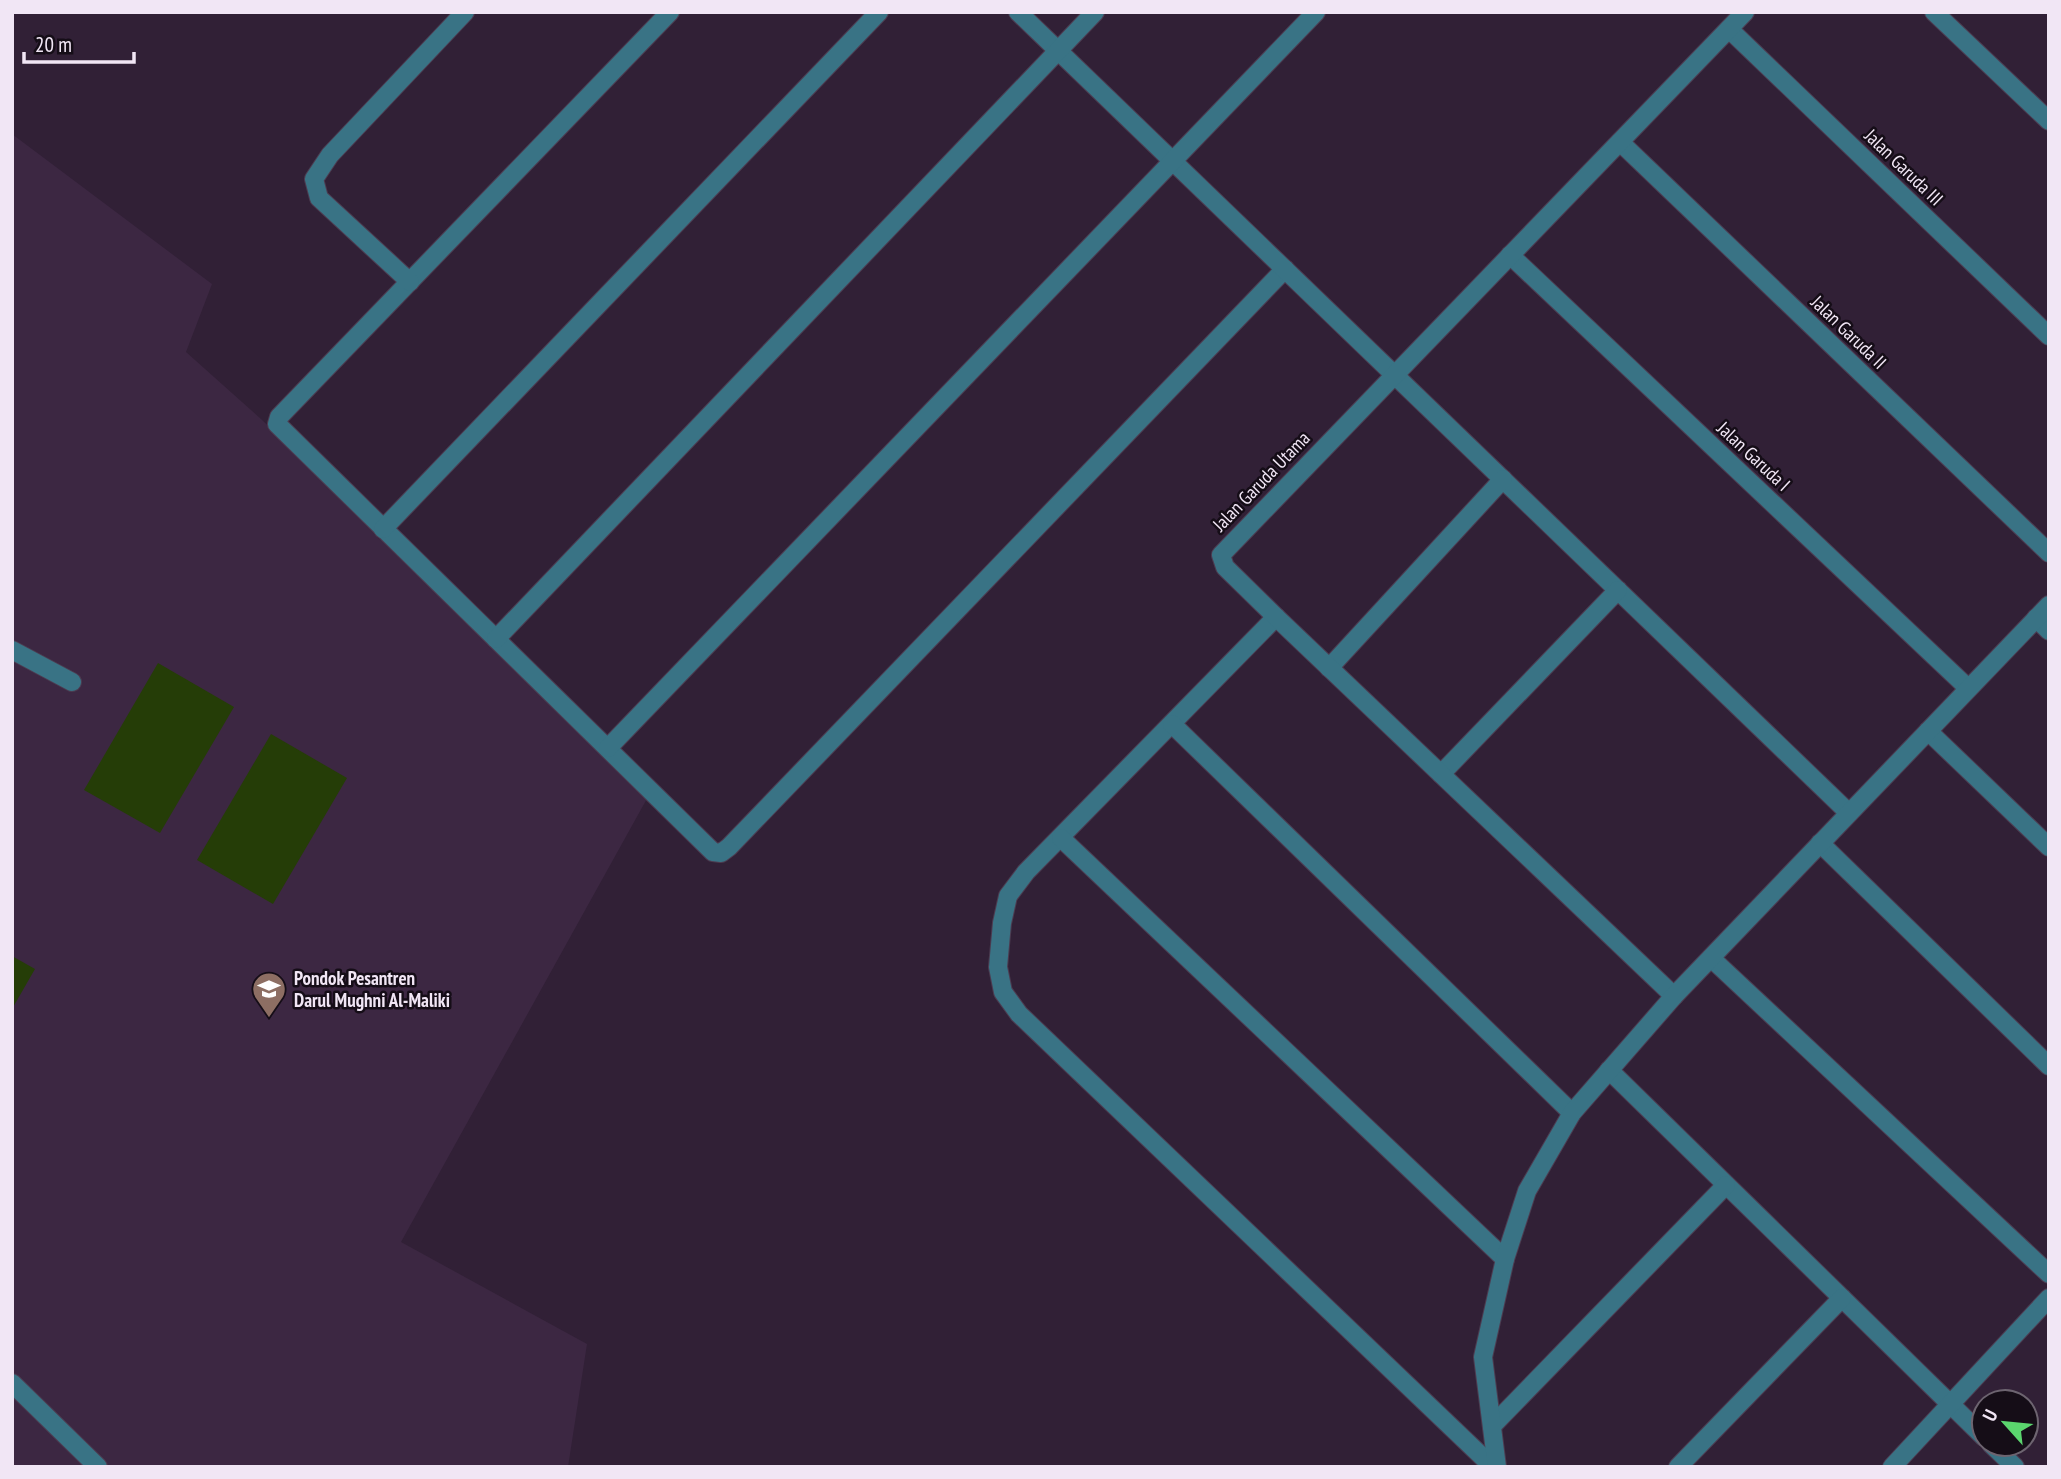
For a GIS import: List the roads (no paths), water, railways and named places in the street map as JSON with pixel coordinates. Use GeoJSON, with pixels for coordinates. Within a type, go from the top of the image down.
{"type":"FeatureCollection","features":[{"type":"Feature","properties":{"kind":"street"},"geometry":{"type":"LineString","coordinates":[[410,282],[319,198],[314,179],[330,155],[465,12]]}},
{"type":"Feature","properties":{"kind":"street"},"geometry":{"type":"LineString","coordinates":[[670,12],[277,420],[281,431],[608,748],[705,847],[721,853],[729,848],[1285,269]]}},
{"type":"Feature","properties":{"kind":"street"},"geometry":{"type":"LineString","coordinates":[[383,529],[879,12]]}},
{"type":"Feature","properties":{"kind":"street"},"geometry":{"type":"LineString","coordinates":[[1018,12],[1849,813]]}},
{"type":"Feature","properties":{"kind":"street"},"geometry":{"type":"LineString","coordinates":[[496,639],[1095,12]]}},
{"type":"Feature","properties":{"kind":"street"},"geometry":{"type":"LineString","coordinates":[[608,748],[1316,12]]}},
{"type":"Feature","properties":{"kind":"street","name":"Jalan Garuda Utama"},"geometry":{"type":"LineString","coordinates":[[1674,996],[1276,617],[1225,567],[1221,555],[1745,12]]}},
{"type":"Feature","properties":{"kind":"street"},"geometry":{"type":"LineString","coordinates":[[1934,12],[2049,121]]}},
{"type":"Feature","properties":{"kind":"street","name":"Jalan Garuda III"},"geometry":{"type":"LineString","coordinates":[[1729,29],[2049,336]]}},
{"type":"Feature","properties":{"kind":"street","name":"Jalan Garuda II"},"geometry":{"type":"LineString","coordinates":[[1620,142],[2049,553]]}},
{"type":"Feature","properties":{"kind":"street","name":"Jalan Garuda I"},"geometry":{"type":"LineString","coordinates":[[1510,255],[1968,688]]}},
{"type":"Feature","properties":{"kind":"street"},"geometry":{"type":"LineString","coordinates":[[1329,668],[1503,480]]}},
{"type":"Feature","properties":{"kind":"street"},"geometry":{"type":"LineString","coordinates":[[1441,774],[1618,590]]}},
{"type":"Feature","properties":{"kind":"street"},"geometry":{"type":"LineString","coordinates":[[1495,1467],[1483,1357],[1505,1259],[1527,1191],[1572,1113],[1674,996],[1968,688],[2042,625],[2049,605]]}},
{"type":"Feature","properties":{"kind":"street"},"geometry":{"type":"LineString","coordinates":[[1276,617],[1026,872],[1008,896],[1002,923],[998,967],[1003,992],[1019,1014],[1495,1467]]}},
{"type":"Feature","properties":{"kind":"street"},"geometry":{"type":"LineString","coordinates":[[12,650],[72,682]]}},
{"type":"Feature","properties":{"kind":"street"},"geometry":{"type":"LineString","coordinates":[[1172,724],[1572,1113]]}},
{"type":"Feature","properties":{"kind":"street"},"geometry":{"type":"LineString","coordinates":[[1928,731],[2049,846]]}},
{"type":"Feature","properties":{"kind":"street"},"geometry":{"type":"LineString","coordinates":[[1060,838],[1505,1259]]}},
{"type":"Feature","properties":{"kind":"street"},"geometry":{"type":"LineString","coordinates":[[1820,843],[2049,1066]]}},
{"type":"Feature","properties":{"kind":"street"},"geometry":{"type":"LineString","coordinates":[[1711,958],[2049,1275]]}},
{"type":"Feature","properties":{"kind":"street"},"geometry":{"type":"LineString","coordinates":[[1609,1070],[1970,1424]]}},
{"type":"Feature","properties":{"kind":"street"},"geometry":{"type":"LineString","coordinates":[[1492,1426],[1726,1185]]}},
{"type":"Feature","properties":{"kind":"street"},"geometry":{"type":"LineString","coordinates":[[1678,1467],[1842,1298]]}},
{"type":"Feature","properties":{"kind":"street"},"geometry":{"type":"LineString","coordinates":[[1892,1467],[2049,1298]]}},
{"type":"Feature","properties":{"kind":"street"},"geometry":{"type":"LineString","coordinates":[[12,1383],[98,1467]]}},
{"type":"Feature","properties":{"kind":"place","name":"Pondok Pesantren Darul Mughni Al-Maliki"},"geometry":{"type":"Point","coordinates":[269,1019]}}]}
